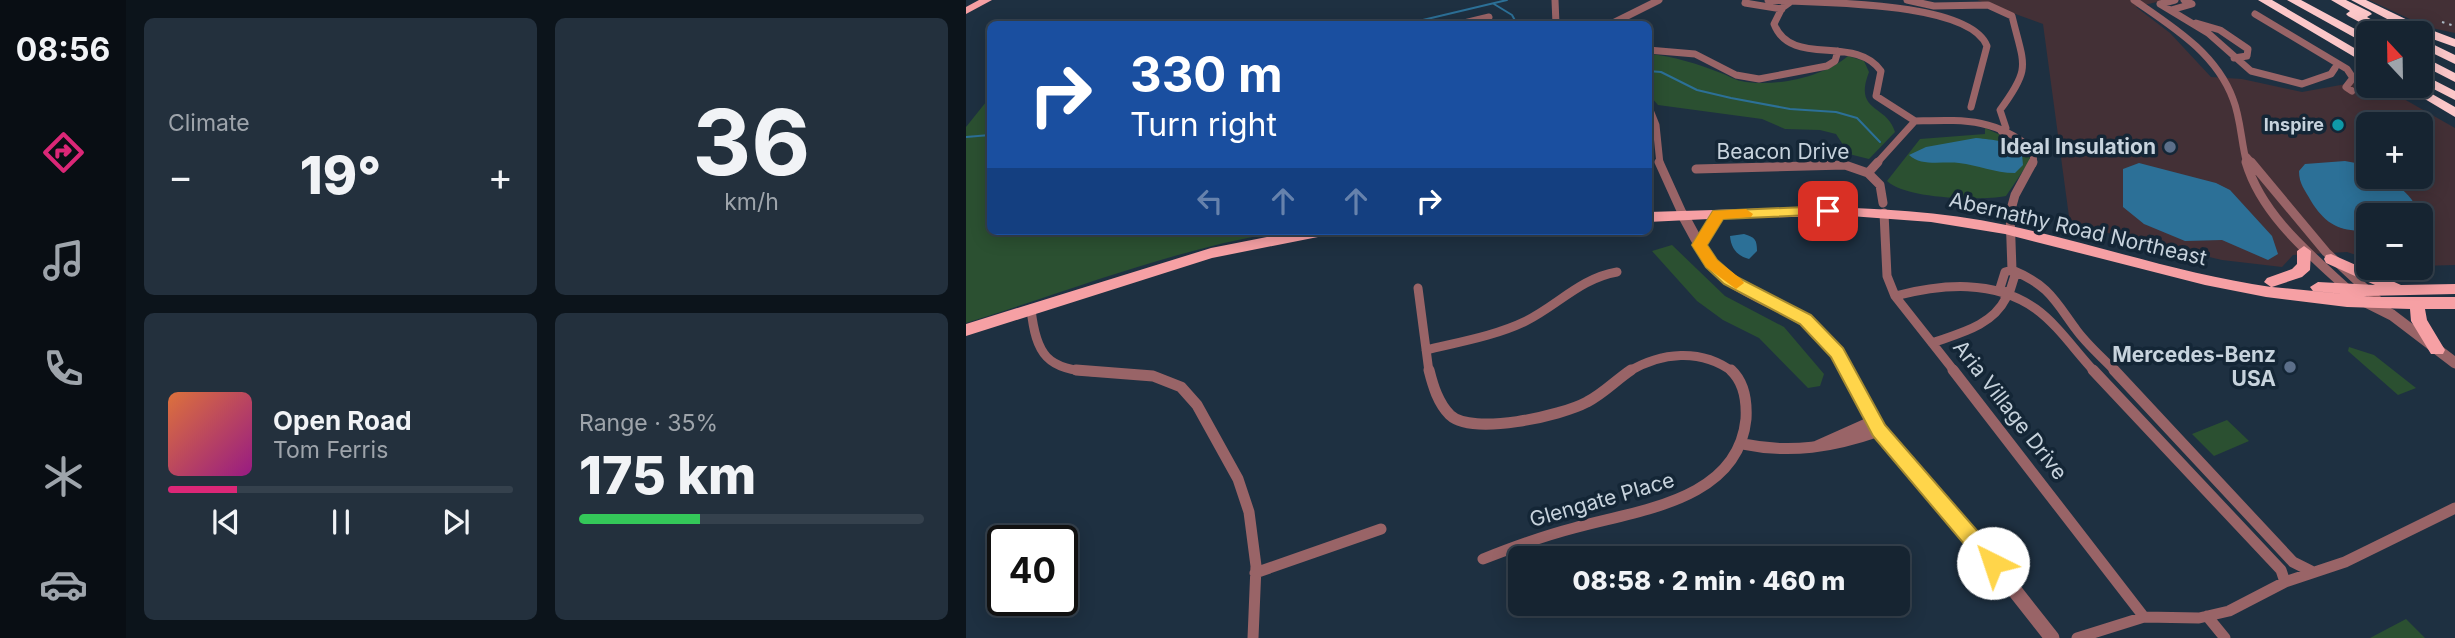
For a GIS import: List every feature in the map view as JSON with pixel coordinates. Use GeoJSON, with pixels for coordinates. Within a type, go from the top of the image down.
{"type":"FeatureCollection","features":[{"type":"Feature","properties":{"kind":"highway"},"geometry":{"type":"LineString","coordinates":[[2264,0],[2356,54]]}},
{"type":"Feature","properties":{"kind":"highway"},"geometry":{"type":"LineString","coordinates":[[2280,0],[2356,41]]}},
{"type":"Feature","properties":{"kind":"highway"},"geometry":{"type":"LineString","coordinates":[[2294,0],[2356,34]]}},
{"type":"Feature","properties":{"kind":"highway"},"geometry":{"type":"LineString","coordinates":[[2308,0],[2356,25]]}},
{"type":"Feature","properties":{"kind":"highway"},"geometry":{"type":"LineString","coordinates":[[2326,0],[2366,21]]}},
{"type":"Feature","properties":{"kind":"highway"},"geometry":{"type":"LineString","coordinates":[[2337,0],[2379,21]]}},
{"type":"Feature","properties":{"kind":"highway"},"geometry":{"type":"LineString","coordinates":[[2358,0],[2404,23],[2455,41]]}},
{"type":"Feature","properties":{"kind":"highway"},"geometry":{"type":"LineString","coordinates":[[2433,49],[2455,60]]}},
{"type":"Feature","properties":{"kind":"highway"},"geometry":{"type":"LineString","coordinates":[[2433,57],[2455,68]]}},
{"type":"Feature","properties":{"kind":"highway"},"geometry":{"type":"LineString","coordinates":[[2433,66],[2455,78]]}},
{"type":"Feature","properties":{"kind":"highway"},"geometry":{"type":"LineString","coordinates":[[2433,76],[2455,87]]}},
{"type":"Feature","properties":{"kind":"highway"},"geometry":{"type":"LineString","coordinates":[[2433,84],[2455,96]]}},
{"type":"Feature","properties":{"kind":"highway"},"geometry":{"type":"LineString","coordinates":[[2430,98],[2454,112]]}},
{"type":"Feature","properties":{"kind":"main road"},"geometry":{"type":"LineString","coordinates":[[966,11],[988,0]]}},
{"type":"Feature","properties":{"kind":"main road","name":"Abernathy Road Northeast"},"geometry":{"type":"LineString","coordinates":[[1652,216],[1680,210],[1808,202],[1884,208],[2008,226],[2272,282],[2417,304],[2455,303]]}},
{"type":"Feature","properties":{"kind":"main road","name":"Abernathy Road Northeast"},"geometry":{"type":"LineString","coordinates":[[1652,207],[1718,215],[1884,208]]}},
{"type":"Feature","properties":{"kind":"main road"},"geometry":{"type":"LineString","coordinates":[[1699,245],[1718,215]]}},
{"type":"Feature","properties":{"kind":"main road","name":"Abernathy Road Northeast"},"geometry":{"type":"LineString","coordinates":[[2008,226],[2238,287],[2365,296],[2401,291],[2455,289]]}},
{"type":"Feature","properties":{"kind":"main road"},"geometry":{"type":"LineString","coordinates":[[966,319],[1171,254],[1246,235]]}},
{"type":"Feature","properties":{"kind":"main road"},"geometry":{"type":"LineString","coordinates":[[966,330],[1211,253],[1303,235]]}},
{"type":"Feature","properties":{"kind":"main road"},"geometry":{"type":"LineString","coordinates":[[2272,282],[2297,273],[2305,266],[2305,251]]}},
{"type":"Feature","properties":{"kind":"main road"},"geometry":{"type":"LineString","coordinates":[[2331,259],[2401,291]]}},
{"type":"Feature","properties":{"kind":"main road"},"geometry":{"type":"LineString","coordinates":[[2417,304],[2419,321],[2437,350]]}},
{"type":"Feature","properties":{"kind":"street"},"geometry":{"type":"LineString","coordinates":[[1555,0],[1556,21]]}},
{"type":"Feature","properties":{"kind":"street"},"geometry":{"type":"LineString","coordinates":[[1617,21],[1659,0]]}},
{"type":"Feature","properties":{"kind":"street"},"geometry":{"type":"LineString","coordinates":[[1746,0],[1745,3],[1750,5],[1782,9]]}},
{"type":"Feature","properties":{"kind":"street"},"geometry":{"type":"LineString","coordinates":[[1768,0],[1933,9],[1988,5],[2012,16],[2024,68],[2021,82],[2000,110],[2006,128],[2001,131]]}},
{"type":"Feature","properties":{"kind":"street"},"geometry":{"type":"LineString","coordinates":[[1907,0],[1971,24],[1983,36],[1985,69],[1970,99],[1973,113]]}},
{"type":"Feature","properties":{"kind":"street"},"geometry":{"type":"LineString","coordinates":[[2134,0],[2175,28],[2218,68],[2234,102],[2252,182],[2305,251],[2455,363]]}},
{"type":"Feature","properties":{"kind":"street"},"geometry":{"type":"LineString","coordinates":[[2175,0],[2160,4],[2208,33],[2242,66],[2264,76],[2302,84],[2331,74],[2335,68]]}},
{"type":"Feature","properties":{"kind":"street"},"geometry":{"type":"LineString","coordinates":[[2171,10],[2192,4],[2184,0]]}},
{"type":"Feature","properties":{"kind":"street"},"geometry":{"type":"LineString","coordinates":[[1789,3],[1782,9],[1774,24],[1779,35],[1799,47],[1856,52],[1876,61],[1881,71],[1876,96],[1915,121]]}},
{"type":"Feature","properties":{"kind":"street"},"geometry":{"type":"LineString","coordinates":[[2255,14],[2347,69],[2353,78],[2346,87],[2352,91]]}},
{"type":"Feature","properties":{"kind":"street"},"geometry":{"type":"LineString","coordinates":[[1472,21],[1489,17]]}},
{"type":"Feature","properties":{"kind":"street"},"geometry":{"type":"LineString","coordinates":[[2191,23],[2213,27],[2248,49],[2248,56],[2234,58]]}},
{"type":"Feature","properties":{"kind":"street"},"geometry":{"type":"LineString","coordinates":[[1652,50],[1689,53],[1736,75],[1759,79],[1827,66],[1835,61],[1838,51]]}},
{"type":"Feature","properties":{"kind":"street"},"geometry":{"type":"LineString","coordinates":[[1884,208],[1880,185],[1868,173],[1915,121],[1973,113],[2001,131],[2022,140],[2034,152],[2036,164],[2014,196],[2008,226],[2014,275],[2010,291],[2003,292]]}},
{"type":"Feature","properties":{"kind":"street"},"geometry":{"type":"LineString","coordinates":[[1652,115],[1656,125],[1657,157],[1680,210],[1711,263],[1729,280],[1806,320],[1837,353],[1876,426],[1993,563],[2052,638]]}},
{"type":"Feature","properties":{"kind":"street"},"geometry":{"type":"LineString","coordinates":[[2245,154],[2270,182],[2307,234],[2365,296]]}},
{"type":"Feature","properties":{"kind":"street","name":"Beacon Drive"},"geometry":{"type":"LineString","coordinates":[[1696,169],[1845,165],[1868,173]]}},
{"type":"Feature","properties":{"kind":"street","name":"Aria Village Drive"},"geometry":{"type":"LineString","coordinates":[[1884,208],[1887,276],[1895,296],[2144,617]]}},
{"type":"Feature","properties":{"kind":"street"},"geometry":{"type":"LineString","coordinates":[[2012,270],[2029,276],[2054,298],[2074,327],[2293,562],[2311,571]]}},
{"type":"Feature","properties":{"kind":"street"},"geometry":{"type":"LineString","coordinates":[[1426,350],[1508,329],[1552,306],[1587,279],[1617,272]]}},
{"type":"Feature","properties":{"kind":"street"},"geometry":{"type":"LineString","coordinates":[[1895,296],[1958,284],[2003,292],[2037,310],[2275,564],[2285,582]]}},
{"type":"Feature","properties":{"kind":"street"},"geometry":{"type":"LineString","coordinates":[[1418,288],[1426,350],[1437,397],[1445,413],[1464,424],[1545,414],[1583,404],[1638,366],[1677,356],[1708,357],[1728,366],[1743,383],[1747,414],[1742,444],[1784,452],[1814,448],[1876,426]]}},
{"type":"Feature","properties":{"kind":"street"},"geometry":{"type":"LineString","coordinates":[[1932,342],[1981,325],[2004,304],[2003,292]]}},
{"type":"Feature","properties":{"kind":"street"},"geometry":{"type":"LineString","coordinates":[[1031,309],[1033,342],[1053,363],[1087,374],[1156,376],[1175,384],[1190,396],[1201,411],[1244,493],[1251,523],[1255,573],[1253,638]]}},
{"type":"Feature","properties":{"kind":"street","name":"Glengate Place"},"geometry":{"type":"LineString","coordinates":[[1483,559],[1534,539],[1672,503],[1696,492],[1730,462],[1742,444]]}},
{"type":"Feature","properties":{"kind":"street"},"geometry":{"type":"LineString","coordinates":[[2077,638],[2144,617],[2207,616],[2229,611],[2311,571],[2345,562],[2455,508]]}},
{"type":"Feature","properties":{"kind":"street"},"geometry":{"type":"LineString","coordinates":[[1255,573],[1381,529]]}},
{"type":"Feature","properties":{"kind":"street"},"geometry":{"type":"LineString","coordinates":[[2207,616],[2225,638]]}},
{"type":"Feature","properties":{"kind":"shaded area"},"geometry":{"type":"Polygon","coordinates":[[[1977,0],[2165,0],[2136,7],[2170,33],[2211,77],[2242,79],[2302,92],[2356,82],[2356,98],[2402,98],[2427,112],[2356,112],[2356,189],[2433,189],[2433,116],[2455,128],[2455,265],[2433,266],[2433,203],[2356,203],[2356,255],[2347,252],[2293,255],[2282,267],[2222,260],[2070,224],[2043,24],[1977,0]]]}},
{"type":"Feature","properties":{"kind":"shaded area"},"geometry":{"type":"Polygon","coordinates":[[[2369,0],[2455,0],[2455,33],[2433,28],[2433,21],[2414,21],[2369,0]]]}},
{"type":"Feature","properties":{"kind":"green space"},"geometry":{"type":"Polygon","coordinates":[[[1652,54],[1685,61],[1754,83],[1783,82],[1812,75],[1826,70],[1848,56],[1864,61],[1869,72],[1865,85],[1868,102],[1891,123],[1895,132],[1869,159],[1849,154],[1836,134],[1820,130],[1785,129],[1762,119],[1658,105],[1652,98],[1652,54]]]}},
{"type":"Feature","properties":{"kind":"green space"},"geometry":{"type":"Polygon","coordinates":[[[987,101],[987,235],[1263,235],[1164,259],[966,323],[966,127],[987,101]]]}},
{"type":"Feature","properties":{"kind":"green space"},"geometry":{"type":"Polygon","coordinates":[[[1985,128],[2020,144],[2031,159],[2006,196],[1962,198],[1926,195],[1896,187],[1887,181],[1920,139],[1985,134],[1985,128]]]}},
{"type":"Feature","properties":{"kind":"green space"},"geometry":{"type":"Polygon","coordinates":[[[1672,245],[1725,296],[1784,327],[1824,374],[1820,386],[1808,388],[1759,338],[1723,320],[1697,301],[1652,251],[1672,245]]]}},
{"type":"Feature","properties":{"kind":"green space"},"geometry":{"type":"Polygon","coordinates":[[[2349,347],[2374,355],[2416,388],[2398,395],[2348,351],[2349,347]]]}},
{"type":"Feature","properties":{"kind":"green space"},"geometry":{"type":"Polygon","coordinates":[[[2227,420],[2249,441],[2214,456],[2192,434],[2227,420]]]}},
{"type":"Feature","properties":{"kind":"green space"},"geometry":{"type":"Polygon","coordinates":[[[2406,619],[2425,638],[2370,638],[2406,619]]]}},
{"type":"Feature","properties":{"kind":"water"},"geometry":{"type":"Polygon","coordinates":[[[1976,138],[2012,146],[2022,154],[2023,165],[2015,173],[2007,173],[1959,163],[1920,161],[1909,155],[1926,147],[1976,138]]]}},
{"type":"Feature","properties":{"kind":"water"},"geometry":{"type":"Polygon","coordinates":[[[2345,161],[2356,163],[2356,189],[2401,189],[2414,203],[2356,203],[2356,231],[2342,228],[2322,216],[2305,190],[2299,171],[2305,164],[2345,161]]]}},
{"type":"Feature","properties":{"kind":"water"},"geometry":{"type":"Polygon","coordinates":[[[2139,163],[2216,183],[2230,190],[2272,236],[2278,254],[2268,260],[2222,240],[2185,241],[2144,224],[2123,207],[2123,169],[2139,163]]]}},
{"type":"Feature","properties":{"kind":"water"},"geometry":{"type":"Polygon","coordinates":[[[1744,234],[1753,238],[1757,244],[1757,251],[1749,259],[1738,254],[1733,248],[1730,236],[1744,234]]]}},
{"type":"Feature","properties":{"kind":"waterway"},"geometry":{"type":"LineString","coordinates":[[1419,21],[1507,0]]}},
{"type":"Feature","properties":{"kind":"waterway"},"geometry":{"type":"LineString","coordinates":[[1494,4],[1512,15],[1515,21]]}},
{"type":"Feature","properties":{"kind":"waterway"},"geometry":{"type":"LineString","coordinates":[[1652,71],[1661,72],[1697,90],[1731,98],[1790,109],[1836,112],[1857,118],[1880,142]]}},
{"type":"Feature","properties":{"kind":"waterway"},"geometry":{"type":"LineString","coordinates":[[966,137],[987,135]]}},
{"type":"Feature","properties":{"kind":"railway"},"geometry":{"type":"LineString","coordinates":[[2442,22],[2455,26]]}},
{"type":"Feature","properties":{"kind":"slow traffic"},"geometry":{"type":"LineString","coordinates":[[1736,283],[1711,263],[1699,245],[1718,215],[1746,214]]}},
{"type":"Feature","properties":{"kind":"place","name":"Inspire"},"geometry":{"type":"Point","coordinates":[2338,125]}},
{"type":"Feature","properties":{"kind":"place","name":"Ideal Insulation"},"geometry":{"type":"Point","coordinates":[2170,147]}},
{"type":"Feature","properties":{"kind":"place","name":"Mercedes-Benz USA"},"geometry":{"type":"Point","coordinates":[2290,367]}},
{"type":"Feature","properties":{"kind":"route"},"geometry":{"type":"LineString","coordinates":[[1828,211],[1718,215],[1699,245],[1711,263],[1729,280],[1776,302],[1806,320],[1837,353],[1879,431],[1993,563]]}}]}
